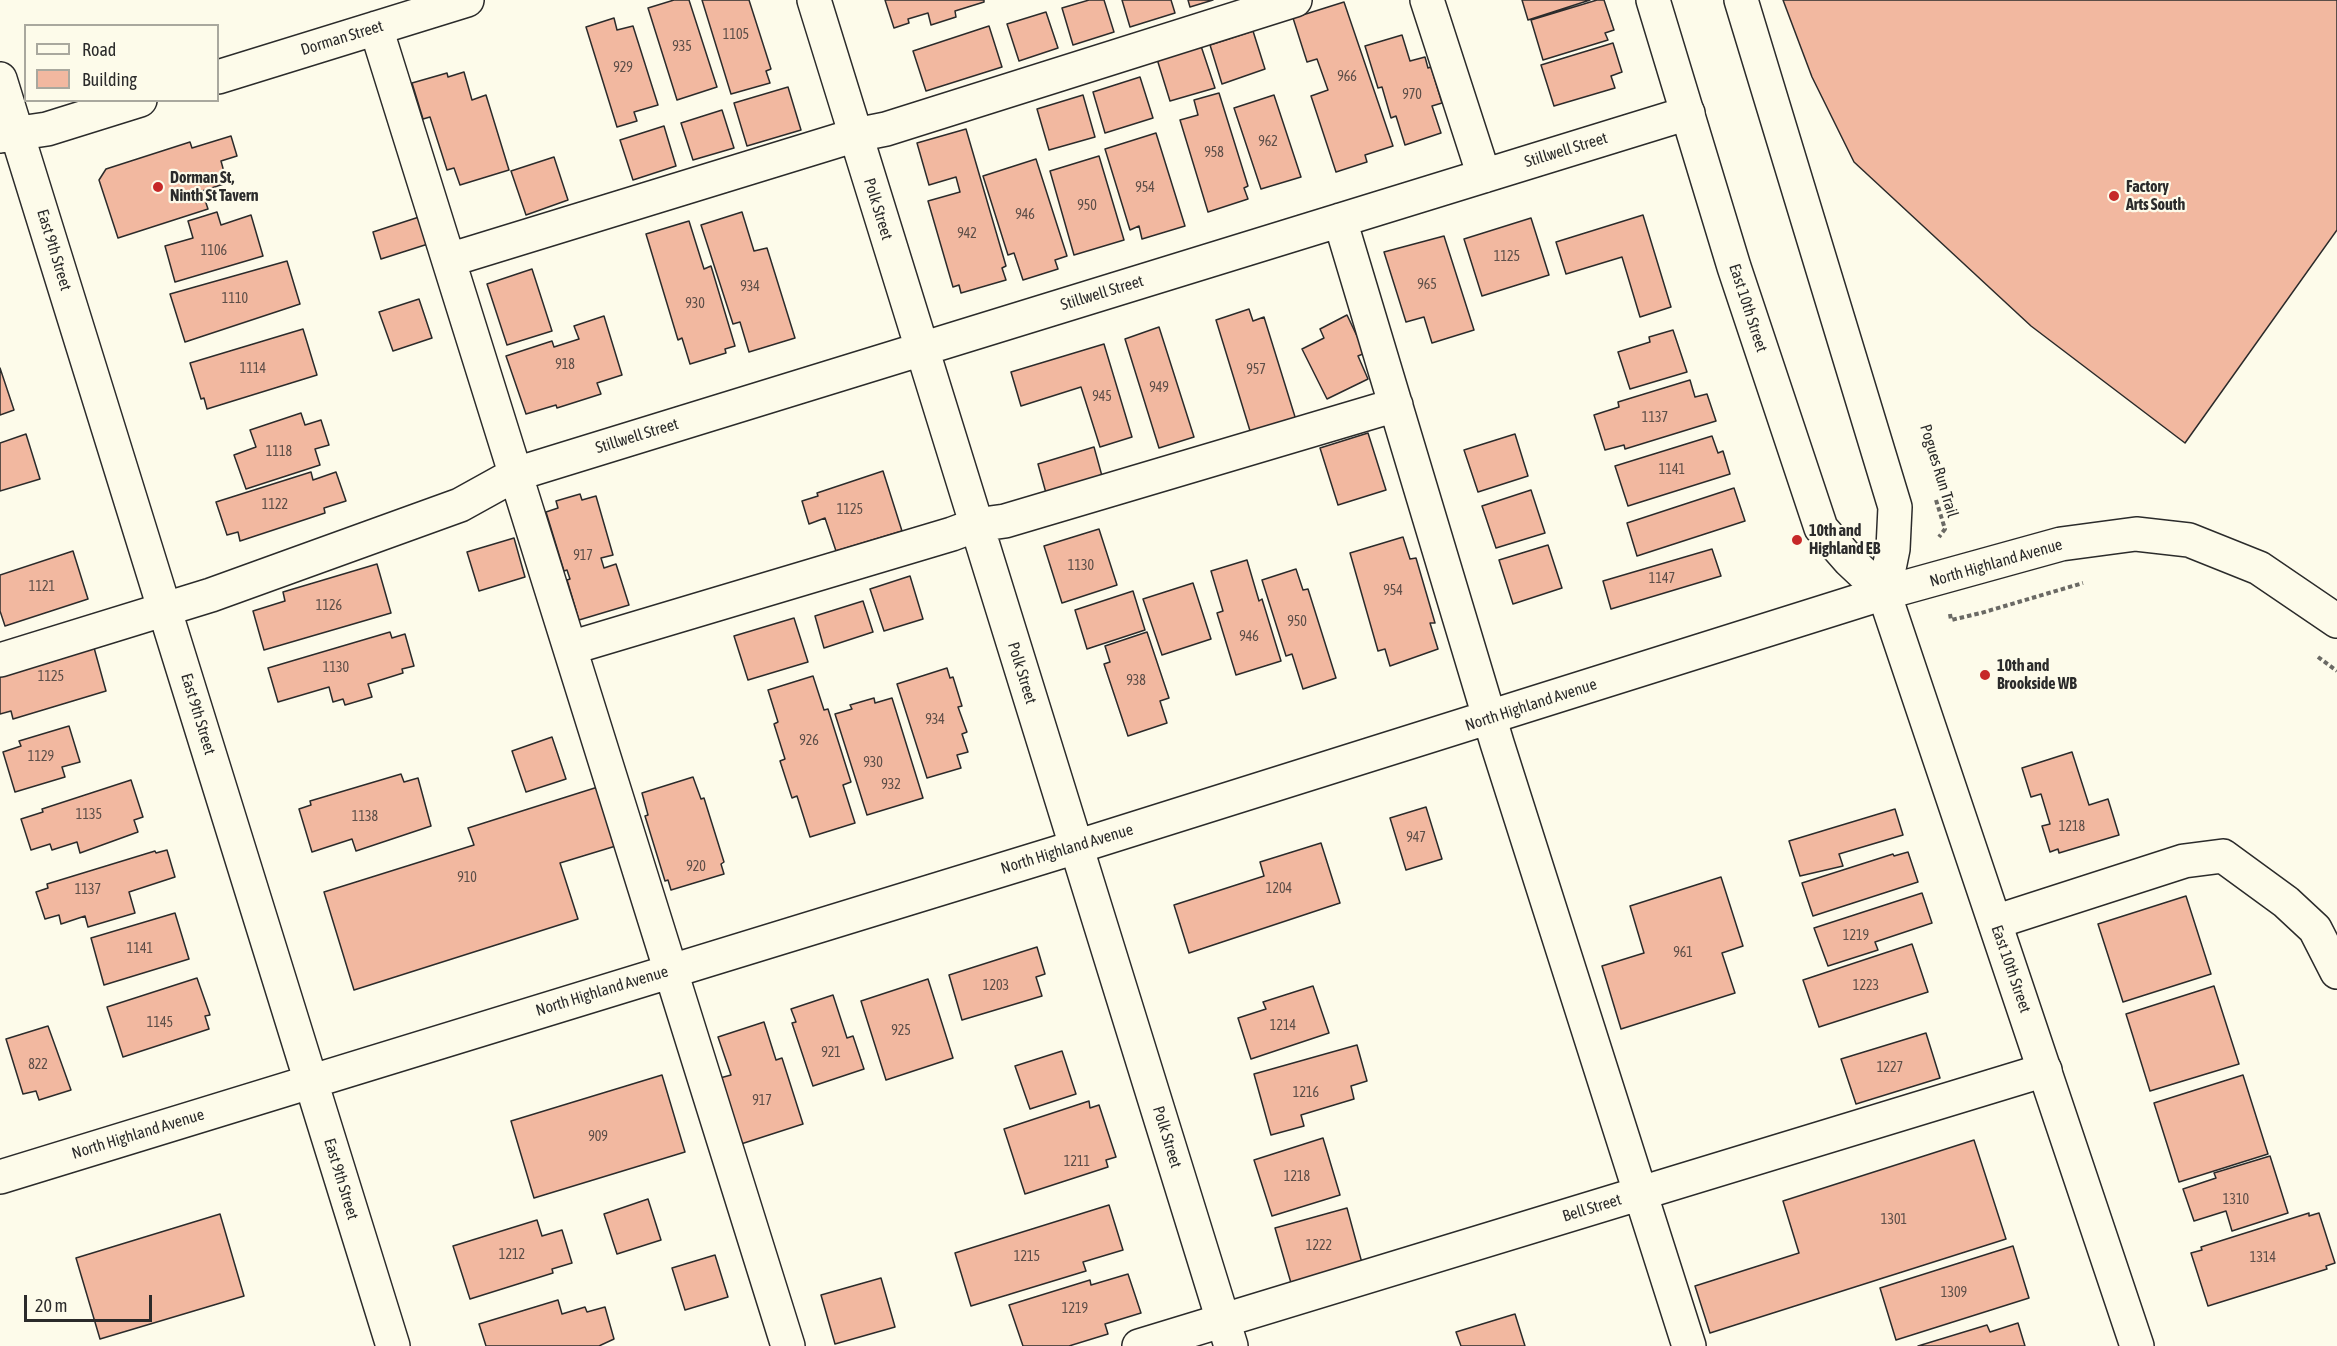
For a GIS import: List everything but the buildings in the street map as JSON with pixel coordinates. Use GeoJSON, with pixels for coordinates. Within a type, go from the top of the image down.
{"type":"FeatureCollection","features":[{"type":"Feature","properties":{"kind":"street","name":"Dorman Street"},"geometry":{"type":"LineString","coordinates":[[219,77],[467,0]]}},
{"type":"Feature","properties":{"kind":"street","name":"Polk Street"},"geometry":{"type":"LineString","coordinates":[[814,0],[1227,1333]]}},
{"type":"Feature","properties":{"kind":"street"},"geometry":{"type":"LineString","coordinates":[[449,260],[855,135],[886,129],[1295,0]]}},
{"type":"Feature","properties":{"kind":"street"},"geometry":{"type":"LineString","coordinates":[[1427,0],[1484,176]]}},
{"type":"Feature","properties":{"kind":"street","name":"East 10th Street"},"geometry":{"type":"LineString","coordinates":[[1653,0],[1738,278],[1821,528],[1848,560],[1884,593],[2137,1346]]}},
{"type":"Feature","properties":{"kind":"street"},"geometry":{"type":"LineString","coordinates":[[1741,0],[1895,507],[1893,549],[1884,593]]}},
{"type":"Feature","properties":{"kind":"street"},"geometry":{"type":"LineString","coordinates":[[376,28],[788,1346]]}},
{"type":"Feature","properties":{"kind":"street","name":"East 9th Street"},"geometry":{"type":"LineString","coordinates":[[1,81],[9,135],[165,610],[393,1346]]}},
{"type":"Feature","properties":{"kind":"street"},"geometry":{"type":"LineString","coordinates":[[9,135],[47,129],[134,102]]}},
{"type":"Feature","properties":{"kind":"street","name":"Stillwell Street"},"geometry":{"type":"LineString","coordinates":[[0,660],[165,610],[460,504],[516,474],[1688,113]]}},
{"type":"Feature","properties":{"kind":"street"},"geometry":{"type":"LineString","coordinates":[[1340,220],[1491,717],[1689,1346]]}},
{"type":"Feature","properties":{"kind":"street"},"geometry":{"type":"LineString","coordinates":[[570,648],[976,525],[1005,521],[1396,405]]}},
{"type":"Feature","properties":{"kind":"street","name":"North Highland Avenue"},"geometry":{"type":"LineString","coordinates":[[0,1177],[310,1080],[1076,847],[1884,593],[1938,580],[2061,544],[2136,534],[2189,540],[2227,554],[2287,585],[2337,621]]}},
{"type":"Feature","properties":{"kind":"street"},"geometry":{"type":"LineString","coordinates":[[1995,922],[2184,861],[2223,856],[2286,902],[2315,929],[2337,972]]}},
{"type":"Feature","properties":{"kind":"street","name":"Bell Street"},"geometry":{"type":"LineString","coordinates":[[1139,1346],[1227,1333],[1640,1194],[2045,1070]]}},
{"type":"Feature","properties":{"kind":"path","name":"Pogues Run Trail"},"geometry":{"type":"LineString","coordinates":[[1934,495],[1945,529],[1930,552],[1952,620],[2088,581]]}},
{"type":"Feature","properties":{"kind":"path"},"geometry":{"type":"LineString","coordinates":[[2311,652],[2337,671]]}},
{"type":"Feature","properties":{"kind":"place","name":"Dorman St, Ninth St Tavern"},"geometry":{"type":"Point","coordinates":[158,187]}},
{"type":"Feature","properties":{"kind":"place","name":"Factory Arts South"},"geometry":{"type":"Point","coordinates":[2114,196]}},
{"type":"Feature","properties":{"kind":"place","name":"10th and Highland EB"},"geometry":{"type":"Point","coordinates":[1797,540]}},
{"type":"Feature","properties":{"kind":"place","name":"10th and Brookside WB"},"geometry":{"type":"Point","coordinates":[1985,675]}}]}
